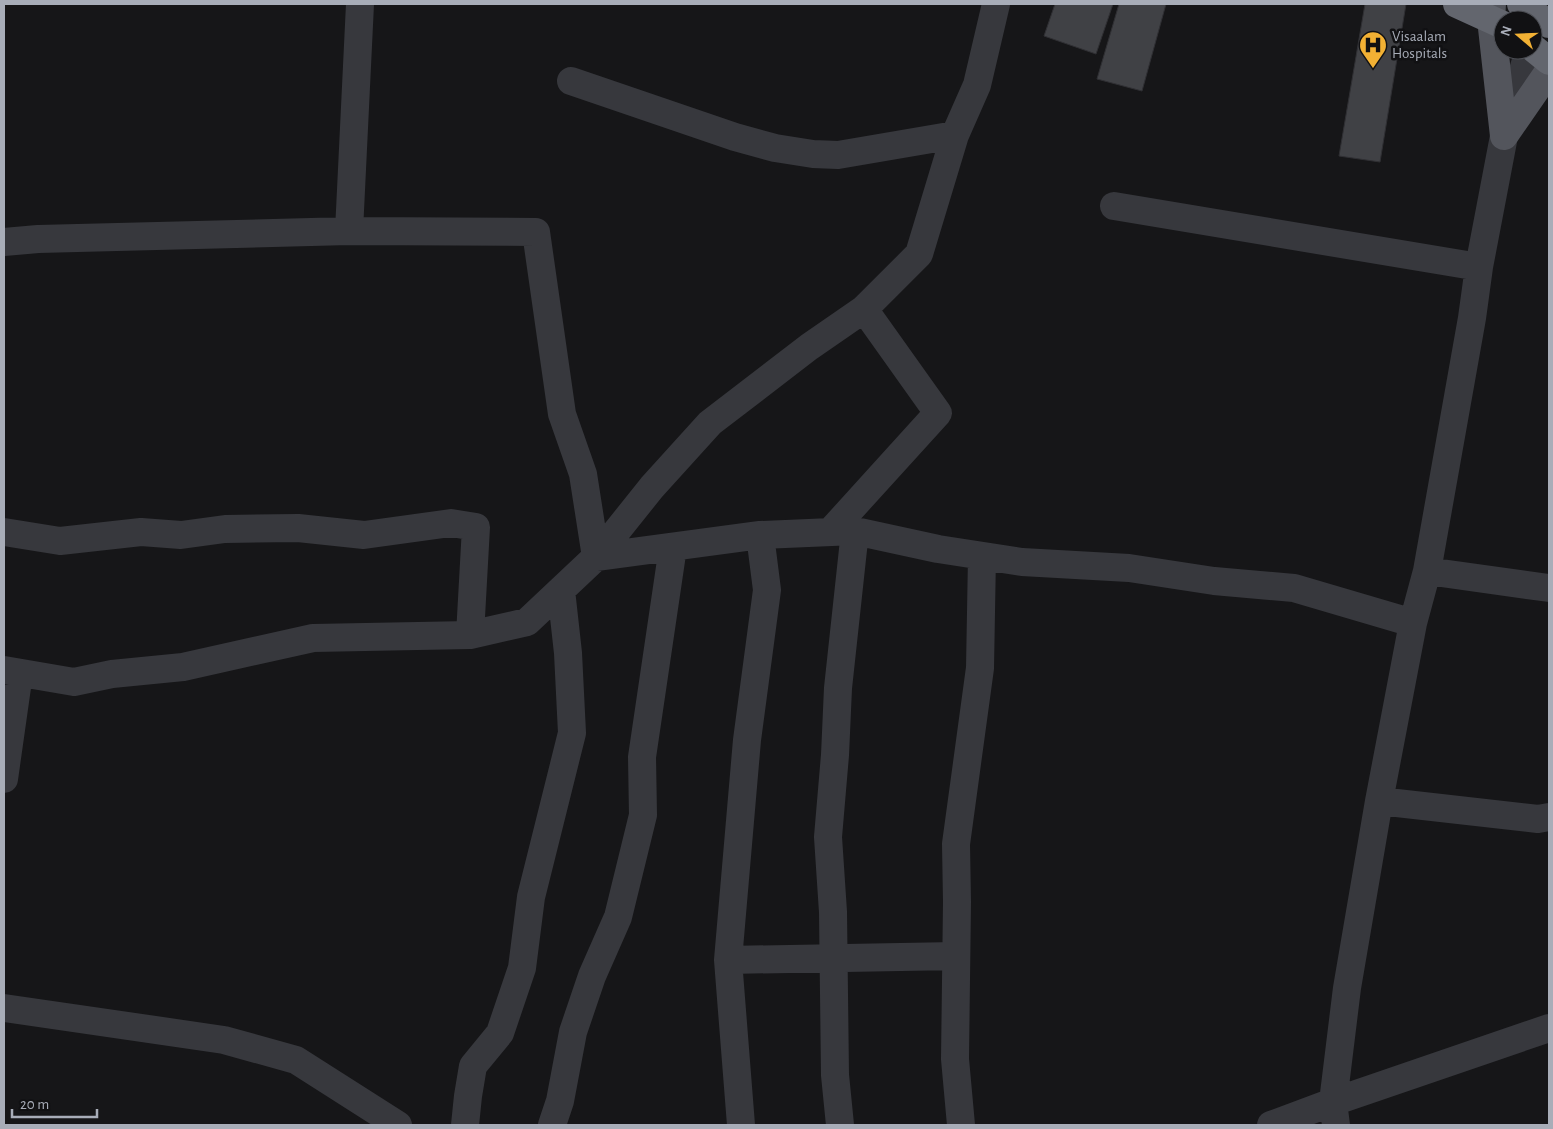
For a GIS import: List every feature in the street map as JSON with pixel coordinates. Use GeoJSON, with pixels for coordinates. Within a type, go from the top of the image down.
{"type":"FeatureCollection","features":[{"type":"Feature","properties":{"kind":"highway"},"geometry":{"type":"LineString","coordinates":[[1457,4],[1493,15]]}},
{"type":"Feature","properties":{"kind":"highway"},"geometry":{"type":"LineString","coordinates":[[1521,4],[1549,24]]}},
{"type":"Feature","properties":{"kind":"main road"},"geometry":{"type":"LineString","coordinates":[[1498,60],[1504,136]]}},
{"type":"Feature","properties":{"kind":"main road"},"geometry":{"type":"LineString","coordinates":[[1504,136],[1549,70]]}},
{"type":"Feature","properties":{"kind":"street"},"geometry":{"type":"LineString","coordinates":[[349,231],[360,4]]}},
{"type":"Feature","properties":{"kind":"street"},"geometry":{"type":"LineString","coordinates":[[4,779],[12,671],[74,682],[112,674],[183,667],[313,638],[470,635],[527,622],[596,557],[652,487],[710,423],[809,347],[864,309],[919,254],[955,135],[977,85],[996,4]]}},
{"type":"Feature","properties":{"kind":"street"},"geometry":{"type":"LineString","coordinates":[[1334,1114],[1347,988],[1379,801],[1413,623],[1427,571],[1472,318],[1479,267],[1504,136],[1526,60]]}},
{"type":"Feature","properties":{"kind":"street"},"geometry":{"type":"LineString","coordinates":[[571,81],[735,137],[775,148],[813,154],[838,155],[955,135]]}},
{"type":"Feature","properties":{"kind":"street"},"geometry":{"type":"LineString","coordinates":[[1114,206],[1479,267]]}},
{"type":"Feature","properties":{"kind":"street"},"geometry":{"type":"LineString","coordinates":[[4,242],[38,239],[349,231],[536,232],[562,414],[583,474],[596,557]]}},
{"type":"Feature","properties":{"kind":"street"},"geometry":{"type":"LineString","coordinates":[[840,1125],[835,1075],[834,912],[828,837],[835,755],[843,532],[938,413],[864,309]]}},
{"type":"Feature","properties":{"kind":"street"},"geometry":{"type":"LineString","coordinates":[[4,532],[60,541],[141,532],[181,535],[225,529],[298,528],[364,535],[451,523],[476,527],[470,635]]}},
{"type":"Feature","properties":{"kind":"street"},"geometry":{"type":"LineString","coordinates":[[596,557],[760,535],[843,532],[1022,562],[1129,568],[1214,581],[1294,588],[1413,623]]}},
{"type":"Feature","properties":{"kind":"street"},"geometry":{"type":"LineString","coordinates":[[741,1125],[728,960],[747,740],[767,590],[760,535]]}},
{"type":"Feature","properties":{"kind":"street"},"geometry":{"type":"LineString","coordinates":[[552,1125],[560,1101],[573,1032],[592,976],[618,916],[643,815],[642,757],[673,547]]}},
{"type":"Feature","properties":{"kind":"street"},"geometry":{"type":"LineString","coordinates":[[962,1125],[955,1059],[956,844],[980,668],[982,556]]}},
{"type":"Feature","properties":{"kind":"street"},"geometry":{"type":"LineString","coordinates":[[1427,571],[1549,588]]}},
{"type":"Feature","properties":{"kind":"street"},"geometry":{"type":"LineString","coordinates":[[465,1125],[473,1066],[500,1033],[522,968],[531,897],[572,733],[568,653],[560,590]]}},
{"type":"Feature","properties":{"kind":"street"},"geometry":{"type":"LineString","coordinates":[[1379,801],[1538,818],[1549,817]]}},
{"type":"Feature","properties":{"kind":"street"},"geometry":{"type":"LineString","coordinates":[[728,960],[956,956]]}},
{"type":"Feature","properties":{"kind":"street"},"geometry":{"type":"LineString","coordinates":[[4,1008],[224,1040],[296,1060],[398,1125]]}},
{"type":"Feature","properties":{"kind":"street"},"geometry":{"type":"LineString","coordinates":[[1271,1125],[1334,1114],[1549,1028]]}},
{"type":"Feature","properties":{"kind":"building"},"geometry":{"type":"Polygon","coordinates":[[[1055,4],[1113,4],[1096,54],[1044,36],[1055,4]]]}},
{"type":"Feature","properties":{"kind":"building"},"geometry":{"type":"Polygon","coordinates":[[[1119,4],[1166,4],[1142,91],[1097,79],[1119,4]]]}},
{"type":"Feature","properties":{"kind":"building"},"geometry":{"type":"Polygon","coordinates":[[[1365,4],[1406,4],[1380,162],[1339,156],[1365,4]]]}},
{"type":"Feature","properties":{"kind":"place","name":"Visaalam Hospitals"},"geometry":{"type":"Point","coordinates":[1373,69]}}]}
